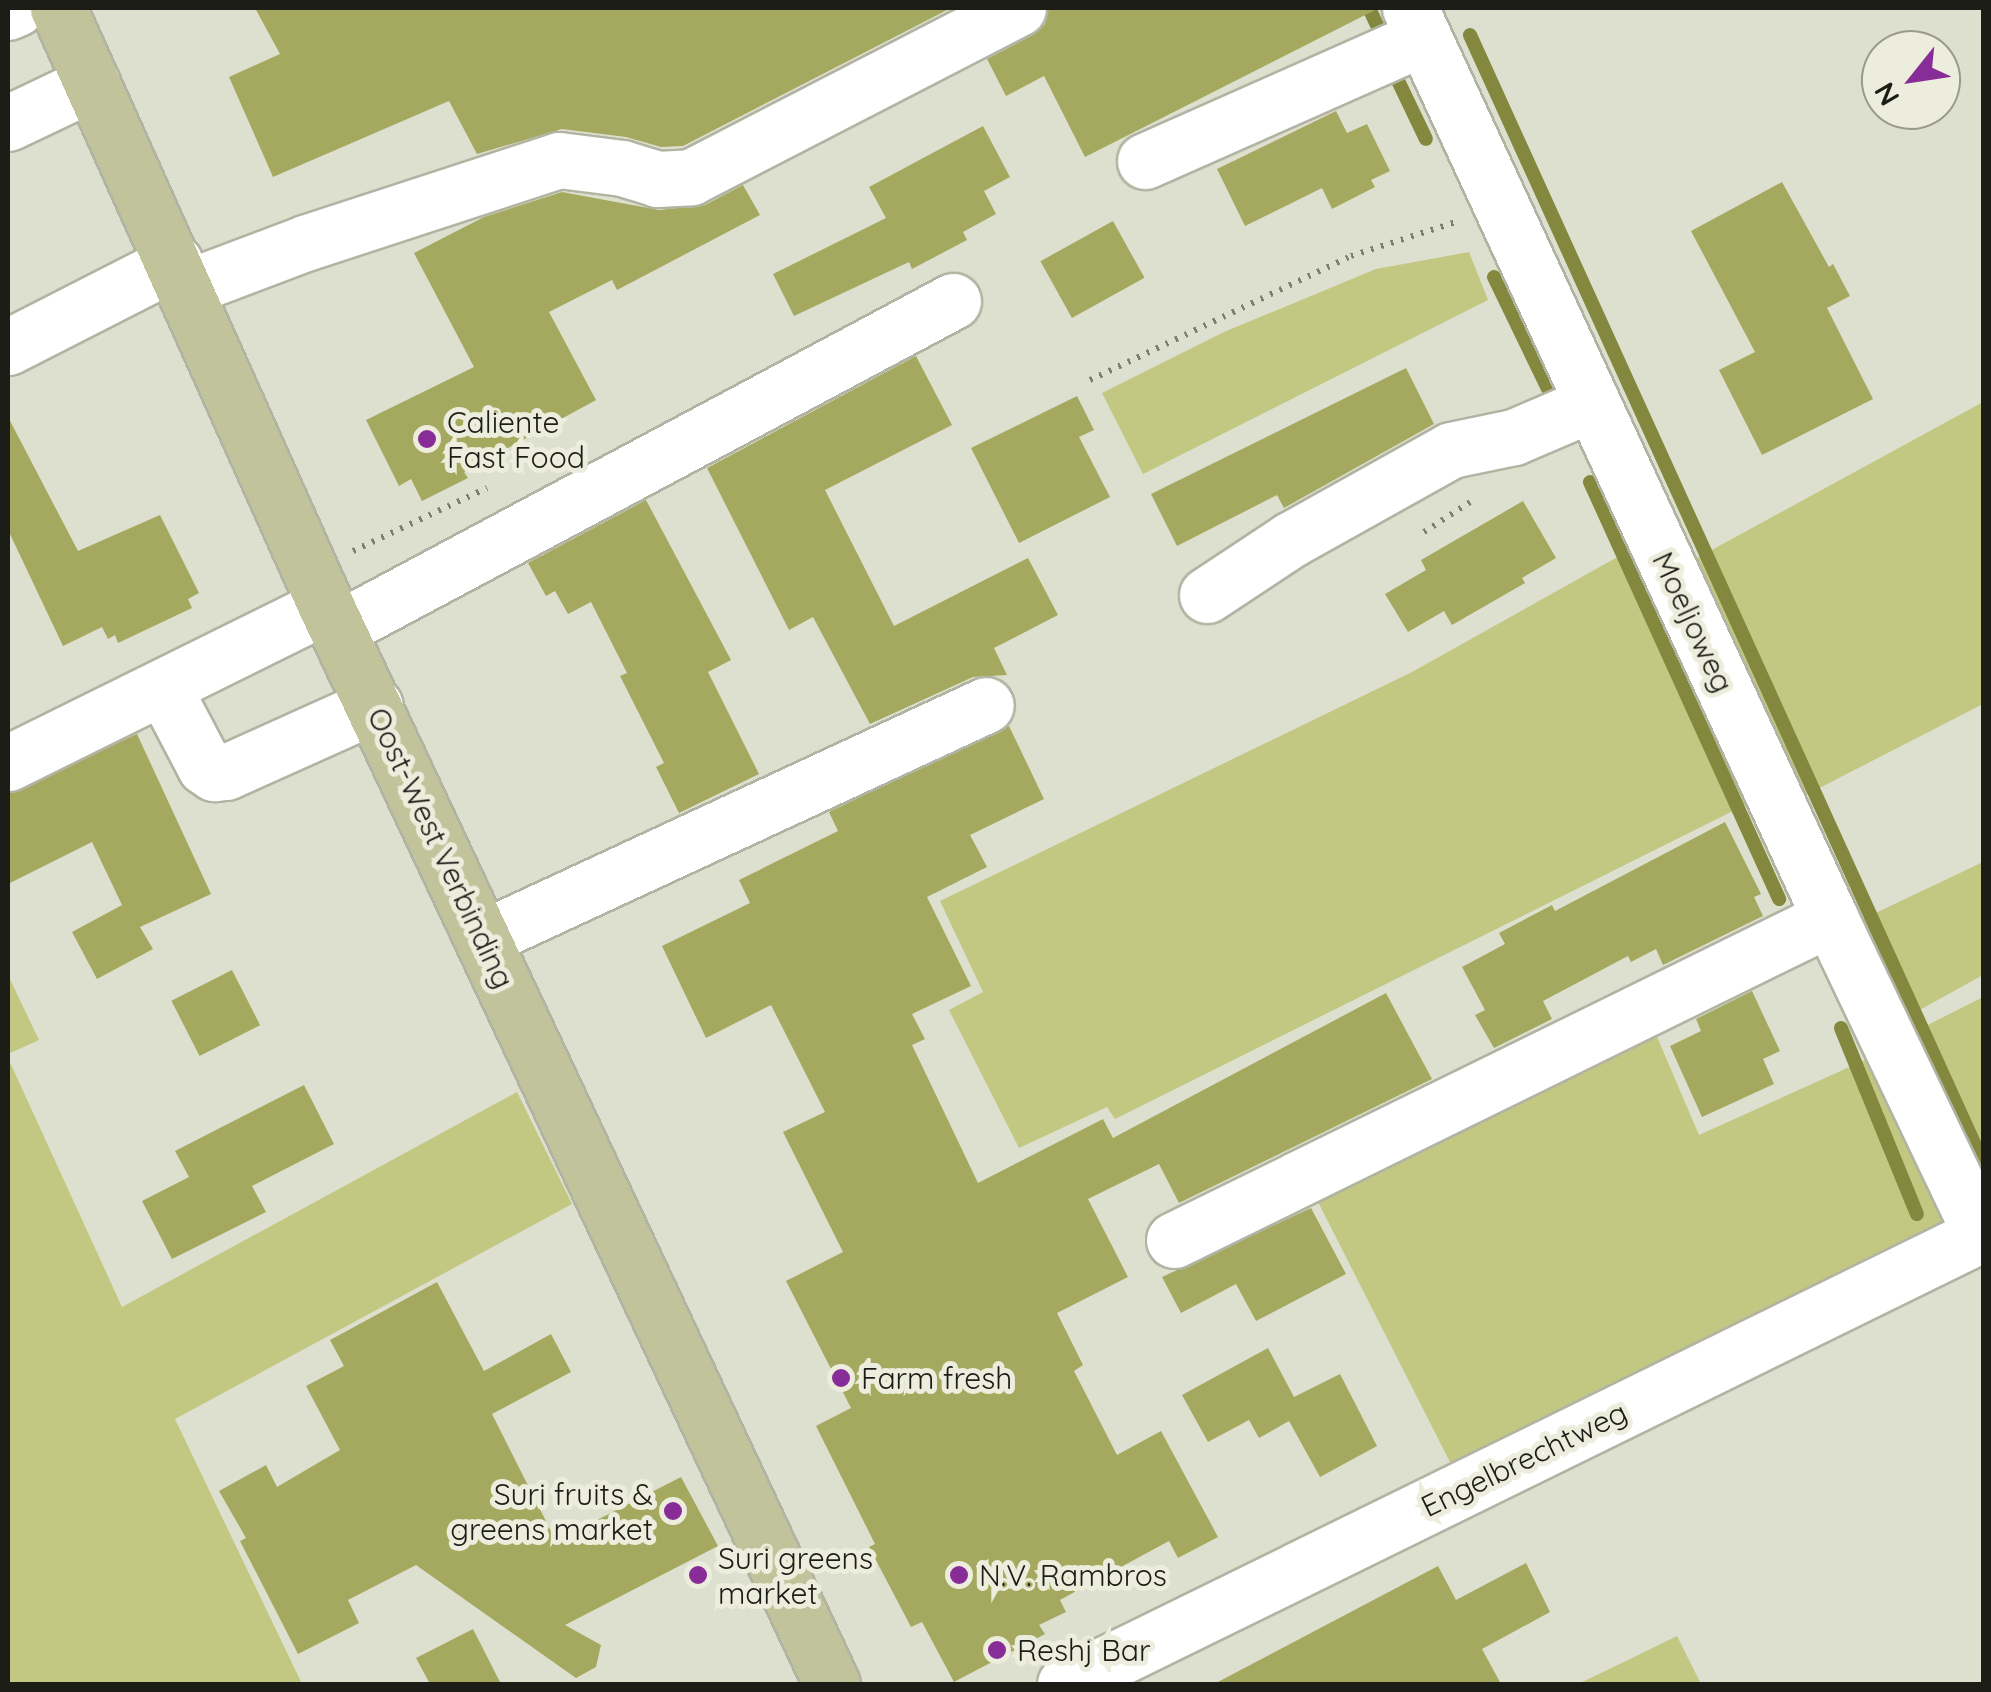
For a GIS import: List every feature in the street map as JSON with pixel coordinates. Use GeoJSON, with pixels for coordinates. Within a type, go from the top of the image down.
{"type":"FeatureCollection","features":[{"type":"Feature","properties":{"kind":"main road","name":"Oost-West Verbinding"},"geometry":{"type":"LineString","coordinates":[[58,8],[332,618],[832,1684]]}},
{"type":"Feature","properties":{"kind":"street"},"geometry":{"type":"LineString","coordinates":[[8,12],[18,8]]}},
{"type":"Feature","properties":{"kind":"street"},"geometry":{"type":"LineString","coordinates":[[8,348],[180,275],[305,243],[559,160],[622,168],[657,179],[690,177],[1018,8]]}},
{"type":"Feature","properties":{"kind":"street"},"geometry":{"type":"LineString","coordinates":[[1145,161],[1417,23]]}},
{"type":"Feature","properties":{"kind":"street","name":"Moeljoweg"},"geometry":{"type":"LineString","coordinates":[[1417,23],[1830,918],[1982,1234]]}},
{"type":"Feature","properties":{"kind":"street"},"geometry":{"type":"LineString","coordinates":[[8,123],[92,83]]}},
{"type":"Feature","properties":{"kind":"street"},"geometry":{"type":"LineString","coordinates":[[8,763],[163,687],[332,618],[953,302]]}},
{"type":"Feature","properties":{"kind":"street"},"geometry":{"type":"LineString","coordinates":[[1207,594],[1290,540],[1451,450],[1514,437],[1591,404]]}},
{"type":"Feature","properties":{"kind":"street"},"geometry":{"type":"LineString","coordinates":[[163,687],[204,767],[214,773],[226,772],[375,706]]}},
{"type":"Feature","properties":{"kind":"street"},"geometry":{"type":"LineString","coordinates":[[484,938],[986,705]]}},
{"type":"Feature","properties":{"kind":"street"},"geometry":{"type":"LineString","coordinates":[[1174,1240],[1830,918]]}},
{"type":"Feature","properties":{"kind":"street","name":"Engelbrechtweg"},"geometry":{"type":"LineString","coordinates":[[1065,1684],[1982,1234]]}},
{"type":"Feature","properties":{"kind":"path"},"geometry":{"type":"LineString","coordinates":[[1090,380],[1351,256],[1500,208]]}},
{"type":"Feature","properties":{"kind":"green space"},"geometry":{"type":"Polygon","coordinates":[[[1469,252],[1488,300],[1143,474],[1102,393],[1224,332],[1376,269],[1469,252]]]}},
{"type":"Feature","properties":{"kind":"green space"},"geometry":{"type":"Polygon","coordinates":[[[1983,402],[1983,704],[1798,799],[1686,564],[1983,402]]]}},
{"type":"Feature","properties":{"kind":"green space"},"geometry":{"type":"Polygon","coordinates":[[[1639,545],[1759,798],[1115,1119],[1107,1107],[1019,1148],[949,1010],[983,992],[940,901],[1412,672],[1639,545]]]}},
{"type":"Feature","properties":{"kind":"green space"},"geometry":{"type":"Polygon","coordinates":[[[1983,862],[1983,975],[1896,1023],[1846,927],[1983,862]]]}},
{"type":"Feature","properties":{"kind":"green space"},"geometry":{"type":"Polygon","coordinates":[[[8,975],[39,1040],[8,1054],[8,975]]]}},
{"type":"Feature","properties":{"kind":"green space"},"geometry":{"type":"Polygon","coordinates":[[[1983,997],[1983,1192],[1910,1034],[1983,997]]]}},
{"type":"Feature","properties":{"kind":"green space"},"geometry":{"type":"Polygon","coordinates":[[[1652,1025],[1699,1135],[1876,1055],[1938,1190],[1942,1218],[1936,1238],[1454,1470],[1315,1196],[1652,1025]]]}},
{"type":"Feature","properties":{"kind":"green space"},"geometry":{"type":"Polygon","coordinates":[[[8,1058],[122,1307],[517,1092],[572,1204],[175,1419],[302,1684],[8,1684],[8,1058]]]}},
{"type":"Feature","properties":{"kind":"green space"},"geometry":{"type":"Polygon","coordinates":[[[1677,1636],[1701,1684],[1578,1684],[1628,1660],[1677,1636]]]}},
{"type":"Feature","properties":{"kind":"building"},"geometry":{"type":"Polygon","coordinates":[[[255,8],[951,8],[683,146],[661,147],[626,137],[562,129],[477,154],[449,101],[273,177],[229,77],[280,54],[255,8]]]}},
{"type":"Feature","properties":{"kind":"building"},"geometry":{"type":"Polygon","coordinates":[[[1049,8],[1379,8],[1085,157],[1044,76],[1006,96],[987,59],[1033,35],[1045,24],[1049,8]]]}},
{"type":"Feature","properties":{"kind":"building"},"geometry":{"type":"Polygon","coordinates":[[[1336,111],[1347,133],[1367,124],[1390,171],[1371,180],[1375,187],[1332,209],[1322,188],[1245,226],[1217,169],[1336,111]]]}},
{"type":"Feature","properties":{"kind":"building"},"geometry":{"type":"Polygon","coordinates":[[[983,126],[1010,177],[984,191],[996,214],[963,232],[967,240],[912,269],[909,262],[794,316],[773,274],[886,218],[869,187],[983,126]]]}},
{"type":"Feature","properties":{"kind":"building"},"geometry":{"type":"Polygon","coordinates":[[[1782,182],[1829,267],[1833,264],[1850,296],[1827,308],[1873,399],[1762,455],[1719,370],[1755,352],[1691,231],[1782,182]]]}},
{"type":"Feature","properties":{"kind":"building"},"geometry":{"type":"Polygon","coordinates":[[[743,185],[760,215],[617,290],[612,280],[549,312],[596,400],[464,472],[468,478],[422,501],[411,479],[399,486],[366,420],[474,367],[414,253],[484,217],[562,192],[659,210],[705,205],[743,185]]]}},
{"type":"Feature","properties":{"kind":"building"},"geometry":{"type":"Polygon","coordinates":[[[1113,221],[1145,278],[1072,318],[1040,261],[1113,221]]]}},
{"type":"Feature","properties":{"kind":"building"},"geometry":{"type":"Polygon","coordinates":[[[916,356],[952,425],[825,490],[894,626],[1028,558],[1058,615],[994,648],[1007,675],[973,677],[870,724],[813,617],[789,630],[707,468],[916,356]]]}},
{"type":"Feature","properties":{"kind":"building"},"geometry":{"type":"Polygon","coordinates":[[[1406,368],[1434,424],[1284,508],[1277,495],[1177,546],[1151,494],[1406,368]]]}},
{"type":"Feature","properties":{"kind":"building"},"geometry":{"type":"Polygon","coordinates":[[[1077,396],[1094,430],[1079,437],[1110,497],[1019,543],[971,448],[1077,396]]]}},
{"type":"Feature","properties":{"kind":"building"},"geometry":{"type":"Polygon","coordinates":[[[8,417],[78,551],[160,515],[199,593],[188,599],[192,608],[118,643],[115,635],[108,639],[102,627],[63,646],[8,530],[8,417]]]}},
{"type":"Feature","properties":{"kind":"building"},"geometry":{"type":"Polygon","coordinates":[[[646,500],[731,660],[708,672],[759,774],[679,813],[656,767],[664,763],[620,676],[627,673],[591,602],[568,614],[555,591],[546,596],[528,563],[646,500]]]}},
{"type":"Feature","properties":{"kind":"building"},"geometry":{"type":"Polygon","coordinates":[[[1523,501],[1556,558],[1522,578],[1525,583],[1452,625],[1444,611],[1408,632],[1385,594],[1426,570],[1421,560],[1523,501]]]}},
{"type":"Feature","properties":{"kind":"building"},"geometry":{"type":"Polygon","coordinates":[[[1009,726],[1044,799],[970,835],[987,867],[927,897],[971,986],[912,1014],[925,1039],[912,1045],[978,1183],[1103,1119],[1113,1138],[1386,993],[1432,1079],[1179,1203],[1159,1164],[1088,1199],[1128,1277],[1057,1313],[1083,1365],[1074,1371],[1117,1455],[1161,1431],[1218,1537],[1178,1558],[1169,1541],[1060,1600],[1066,1612],[1039,1625],[1045,1634],[954,1682],[922,1622],[911,1627],[869,1547],[875,1544],[816,1426],[851,1408],[786,1281],[843,1252],[783,1132],[825,1112],[771,1005],[706,1038],[662,946],[750,903],[739,880],[838,831],[829,812],[1009,726]]]}},
{"type":"Feature","properties":{"kind":"building"},"geometry":{"type":"Polygon","coordinates":[[[137,734],[211,894],[140,927],[153,949],[97,979],[72,932],[122,905],[92,842],[8,884],[8,794],[137,734]]]}},
{"type":"Feature","properties":{"kind":"building"},"geometry":{"type":"Polygon","coordinates":[[[1725,822],[1761,894],[1754,897],[1763,916],[1663,965],[1656,949],[1631,962],[1628,956],[1543,1001],[1552,1019],[1494,1048],[1475,1015],[1485,1010],[1462,967],[1505,944],[1499,933],[1552,905],[1555,911],[1725,822]]]}},
{"type":"Feature","properties":{"kind":"building"},"geometry":{"type":"Polygon","coordinates":[[[232,970],[260,1025],[200,1056],[171,1001],[232,970]]]}},
{"type":"Feature","properties":{"kind":"building"},"geometry":{"type":"Polygon","coordinates":[[[1752,991],[1780,1051],[1763,1059],[1774,1084],[1702,1117],[1670,1046],[1701,1031],[1696,1019],[1752,991]]]}},
{"type":"Feature","properties":{"kind":"building"},"geometry":{"type":"Polygon","coordinates":[[[304,1085],[334,1144],[252,1186],[266,1212],[172,1259],[142,1201],[189,1177],[175,1151],[304,1085]]]}},
{"type":"Feature","properties":{"kind":"building"},"geometry":{"type":"Polygon","coordinates":[[[1311,1208],[1346,1274],[1256,1321],[1236,1284],[1181,1313],[1162,1277],[1311,1208]]]}},
{"type":"Feature","properties":{"kind":"building"},"geometry":{"type":"Polygon","coordinates":[[[437,1282],[484,1371],[551,1334],[571,1372],[492,1414],[556,1541],[681,1477],[718,1546],[565,1625],[601,1645],[596,1667],[576,1678],[416,1565],[348,1600],[359,1623],[298,1654],[240,1541],[246,1538],[219,1491],[266,1465],[277,1487],[340,1450],[306,1386],[344,1366],[330,1340],[437,1282]]]}},
{"type":"Feature","properties":{"kind":"building"},"geometry":{"type":"Polygon","coordinates":[[[1268,1348],[1294,1397],[1340,1374],[1377,1446],[1320,1477],[1289,1421],[1259,1438],[1249,1420],[1208,1442],[1182,1395],[1268,1348]]]}},
{"type":"Feature","properties":{"kind":"building"},"geometry":{"type":"Polygon","coordinates":[[[1526,1563],[1550,1612],[1482,1649],[1501,1684],[1214,1684],[1438,1566],[1456,1600],[1526,1563]]]}},
{"type":"Feature","properties":{"kind":"building"},"geometry":{"type":"Polygon","coordinates":[[[473,1629],[501,1684],[430,1684],[416,1658],[473,1629]]]}},
{"type":"Feature","properties":{"kind":"waterway"},"geometry":{"type":"LineString","coordinates":[[1369,8],[1379,29]]}},
{"type":"Feature","properties":{"kind":"waterway"},"geometry":{"type":"LineString","coordinates":[[1470,35],[1983,1163]]}},
{"type":"Feature","properties":{"kind":"waterway"},"geometry":{"type":"LineString","coordinates":[[1390,64],[1426,139]]}},
{"type":"Feature","properties":{"kind":"waterway"},"geometry":{"type":"LineString","coordinates":[[1494,277],[1551,395]]}},
{"type":"Feature","properties":{"kind":"waterway"},"geometry":{"type":"LineString","coordinates":[[1590,482],[1779,899]]}},
{"type":"Feature","properties":{"kind":"waterway"},"geometry":{"type":"LineString","coordinates":[[1841,1028],[1917,1214]]}},
{"type":"Feature","properties":{"kind":"place","name":"Caliente Fast Food"},"geometry":{"type":"Point","coordinates":[427,439]}},
{"type":"Feature","properties":{"kind":"place","name":"Farm fresh"},"geometry":{"type":"Point","coordinates":[841,1378]}},
{"type":"Feature","properties":{"kind":"place","name":"Suri fruits & greens market"},"geometry":{"type":"Point","coordinates":[673,1511]}},
{"type":"Feature","properties":{"kind":"place","name":"Suri greens market"},"geometry":{"type":"Point","coordinates":[698,1575]}},
{"type":"Feature","properties":{"kind":"place","name":"N.V. Rambros"},"geometry":{"type":"Point","coordinates":[959,1575]}},
{"type":"Feature","properties":{"kind":"place","name":"Reshj Bar"},"geometry":{"type":"Point","coordinates":[997,1650]}}]}
